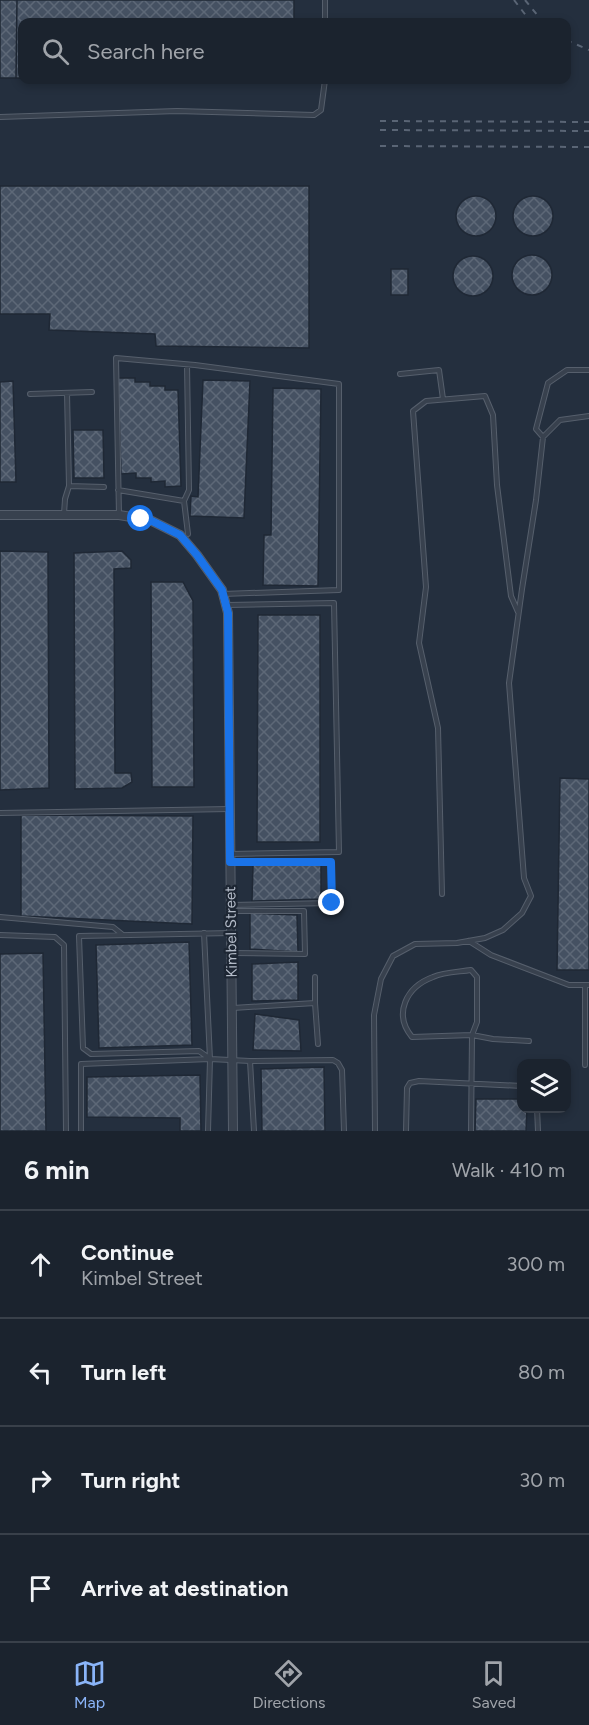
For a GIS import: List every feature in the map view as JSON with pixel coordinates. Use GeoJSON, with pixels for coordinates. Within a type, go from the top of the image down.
{"type":"FeatureCollection","features":[{"type":"Feature","properties":{"kind":"street","name":"Kimbel Street"},"geometry":{"type":"LineString","coordinates":[[0,515],[118,515],[150,520],[180,535],[197,555],[223,594],[228,613],[233,1131]]}},
{"type":"Feature","properties":{"kind":"lane"},"geometry":{"type":"LineString","coordinates":[[325,0],[325,18]]}},
{"type":"Feature","properties":{"kind":"lane"},"geometry":{"type":"LineString","coordinates":[[0,117],[177,111],[314,115],[321,110],[324,84]]}},
{"type":"Feature","properties":{"kind":"lane"},"geometry":{"type":"LineString","coordinates":[[118,515],[116,358],[339,384],[339,590],[223,594]]}},
{"type":"Feature","properties":{"kind":"lane"},"geometry":{"type":"LineString","coordinates":[[187,365],[189,489],[184,501],[188,534]]}},
{"type":"Feature","properties":{"kind":"lane"},"geometry":{"type":"LineString","coordinates":[[400,374],[439,370],[443,399]]}},
{"type":"Feature","properties":{"kind":"lane"},"geometry":{"type":"LineString","coordinates":[[543,437],[536,429],[548,383],[567,370],[589,370]]}},
{"type":"Feature","properties":{"kind":"lane"},"geometry":{"type":"LineString","coordinates":[[30,394],[92,392]]}},
{"type":"Feature","properties":{"kind":"lane"},"geometry":{"type":"LineString","coordinates":[[64,515],[69,486],[67,393]]}},
{"type":"Feature","properties":{"kind":"lane"},"geometry":{"type":"LineString","coordinates":[[442,894],[438,728],[419,643],[426,587],[413,411],[426,401],[485,396],[493,415],[497,485],[509,585],[511,596],[519,613]]}},
{"type":"Feature","properties":{"kind":"lane"},"geometry":{"type":"LineString","coordinates":[[375,1131],[375,1015],[381,979],[393,956],[415,944],[457,943],[485,938],[503,930],[522,913],[531,896],[524,878],[509,683],[543,437],[560,420],[589,416]]}},
{"type":"Feature","properties":{"kind":"lane"},"geometry":{"type":"LineString","coordinates":[[69,486],[104,487]]}},
{"type":"Feature","properties":{"kind":"lane"},"geometry":{"type":"LineString","coordinates":[[118,490],[184,501]]}},
{"type":"Feature","properties":{"kind":"lane"},"geometry":{"type":"LineString","coordinates":[[226,605],[334,603],[339,852],[230,858]]}},
{"type":"Feature","properties":{"kind":"lane"},"geometry":{"type":"LineString","coordinates":[[0,813],[230,809]]}},
{"type":"Feature","properties":{"kind":"lane"},"geometry":{"type":"LineString","coordinates":[[230,858],[331,862],[332,903],[231,908]]}},
{"type":"Feature","properties":{"kind":"lane"},"geometry":{"type":"LineString","coordinates":[[231,908],[304,911],[305,954],[231,953]]}},
{"type":"Feature","properties":{"kind":"lane"},"geometry":{"type":"LineString","coordinates":[[0,917],[113,927],[124,935]]}},
{"type":"Feature","properties":{"kind":"lane"},"geometry":{"type":"LineString","coordinates":[[204,933],[210,1059],[208,1131]]}},
{"type":"Feature","properties":{"kind":"lane"},"geometry":{"type":"LineString","coordinates":[[210,1059],[199,1051],[91,1054],[83,1048],[80,936],[231,933]]}},
{"type":"Feature","properties":{"kind":"lane"},"geometry":{"type":"LineString","coordinates":[[0,935],[55,937],[63,945],[66,1131]]}},
{"type":"Feature","properties":{"kind":"lane"},"geometry":{"type":"LineString","coordinates":[[468,941],[491,955],[569,985],[587,985],[585,1065]]}},
{"type":"Feature","properties":{"kind":"lane"},"geometry":{"type":"LineString","coordinates":[[471,1131],[472,1035],[477,1022],[477,977],[471,970],[432,977],[418,985],[409,995],[402,1007],[402,1020],[412,1037],[472,1035],[529,1041]]}},
{"type":"Feature","properties":{"kind":"lane"},"geometry":{"type":"LineString","coordinates":[[315,977],[318,1044]]}},
{"type":"Feature","properties":{"kind":"lane"},"geometry":{"type":"LineString","coordinates":[[232,1008],[315,1003]]}},
{"type":"Feature","properties":{"kind":"lane"},"geometry":{"type":"LineString","coordinates":[[81,1131],[81,1064],[210,1059],[333,1060],[342,1070],[344,1131]]}},
{"type":"Feature","properties":{"kind":"lane"},"geometry":{"type":"LineString","coordinates":[[250,1061],[254,1131]]}},
{"type":"Feature","properties":{"kind":"lane"},"geometry":{"type":"LineString","coordinates":[[406,1131],[407,1088],[410,1083],[419,1081],[517,1086]]}},
{"type":"Feature","properties":{"kind":"lane"},"geometry":{"type":"LineString","coordinates":[[537,1113],[538,1131]]}},
{"type":"Feature","properties":{"kind":"building"},"geometry":{"type":"Polygon","coordinates":[[[0,0],[17,0],[16,78],[0,78],[0,0]]]}},
{"type":"Feature","properties":{"kind":"building"},"geometry":{"type":"Polygon","coordinates":[[[17,0],[294,0],[294,18],[18,18],[18,78],[16,78],[17,0]]]}},
{"type":"Feature","properties":{"kind":"building"},"geometry":{"type":"Polygon","coordinates":[[[0,186],[309,186],[309,348],[156,346],[155,334],[49,330],[50,314],[0,314],[0,186]]]}},
{"type":"Feature","properties":{"kind":"building"},"geometry":{"type":"Polygon","coordinates":[[[476,196],[490,202],[496,216],[490,230],[476,236],[462,230],[456,216],[462,202],[476,196]]]}},
{"type":"Feature","properties":{"kind":"building"},"geometry":{"type":"Polygon","coordinates":[[[533,196],[547,202],[553,216],[547,230],[533,236],[519,230],[513,216],[519,202],[533,196]]]}},
{"type":"Feature","properties":{"kind":"building"},"geometry":{"type":"Polygon","coordinates":[[[532,255],[546,261],[552,275],[546,289],[532,295],[518,289],[512,275],[518,261],[532,255]]]}},
{"type":"Feature","properties":{"kind":"building"},"geometry":{"type":"Polygon","coordinates":[[[473,256],[487,262],[493,276],[487,290],[473,296],[459,290],[453,276],[459,262],[473,256]]]}},
{"type":"Feature","properties":{"kind":"building"},"geometry":{"type":"Polygon","coordinates":[[[391,269],[408,269],[408,295],[391,295],[391,269]]]}},
{"type":"Feature","properties":{"kind":"building"},"geometry":{"type":"Polygon","coordinates":[[[118,378],[135,378],[135,382],[150,382],[150,386],[165,386],[165,390],[178,390],[181,486],[165,487],[165,481],[151,482],[151,478],[136,478],[136,473],[121,474],[118,378]]]}},
{"type":"Feature","properties":{"kind":"building"},"geometry":{"type":"Polygon","coordinates":[[[203,380],[250,381],[244,518],[190,516],[191,496],[198,497],[203,380]]]}},
{"type":"Feature","properties":{"kind":"building"},"geometry":{"type":"Polygon","coordinates":[[[13,381],[16,482],[0,482],[0,382],[13,381]]]}},
{"type":"Feature","properties":{"kind":"building"},"geometry":{"type":"Polygon","coordinates":[[[273,388],[321,389],[318,586],[263,585],[264,535],[271,535],[273,388]]]}},
{"type":"Feature","properties":{"kind":"building"},"geometry":{"type":"Polygon","coordinates":[[[73,430],[103,430],[104,478],[74,478],[73,430]]]}},
{"type":"Feature","properties":{"kind":"building"},"geometry":{"type":"Polygon","coordinates":[[[0,551],[48,552],[49,788],[0,790],[0,551]]]}},
{"type":"Feature","properties":{"kind":"building"},"geometry":{"type":"Polygon","coordinates":[[[122,551],[131,560],[131,568],[114,569],[115,773],[131,773],[132,782],[122,788],[75,789],[74,553],[122,551]]]}},
{"type":"Feature","properties":{"kind":"building"},"geometry":{"type":"Polygon","coordinates":[[[151,582],[183,582],[193,601],[194,787],[152,787],[151,582]]]}},
{"type":"Feature","properties":{"kind":"building"},"geometry":{"type":"Polygon","coordinates":[[[258,615],[320,615],[320,842],[257,842],[258,615]]]}},
{"type":"Feature","properties":{"kind":"building"},"geometry":{"type":"Polygon","coordinates":[[[560,778],[589,779],[589,970],[557,970],[560,778]]]}},
{"type":"Feature","properties":{"kind":"building"},"geometry":{"type":"Polygon","coordinates":[[[21,815],[193,816],[192,924],[21,916],[21,815]]]}},
{"type":"Feature","properties":{"kind":"building"},"geometry":{"type":"Polygon","coordinates":[[[253,865],[321,865],[321,899],[252,901],[253,865]]]}},
{"type":"Feature","properties":{"kind":"building"},"geometry":{"type":"Polygon","coordinates":[[[250,913],[297,915],[298,952],[250,949],[250,913]]]}},
{"type":"Feature","properties":{"kind":"building"},"geometry":{"type":"Polygon","coordinates":[[[189,942],[192,1045],[99,1048],[96,945],[189,942]]]}},
{"type":"Feature","properties":{"kind":"building"},"geometry":{"type":"Polygon","coordinates":[[[43,953],[46,1131],[0,1131],[0,954],[43,953]]]}},
{"type":"Feature","properties":{"kind":"building"},"geometry":{"type":"Polygon","coordinates":[[[298,962],[298,1000],[252,1001],[252,964],[298,962]]]}},
{"type":"Feature","properties":{"kind":"building"},"geometry":{"type":"Polygon","coordinates":[[[255,1014],[299,1020],[301,1051],[253,1050],[255,1014]]]}},
{"type":"Feature","properties":{"kind":"building"},"geometry":{"type":"Polygon","coordinates":[[[324,1067],[325,1131],[262,1131],[261,1069],[324,1067]]]}},
{"type":"Feature","properties":{"kind":"building"},"geometry":{"type":"Polygon","coordinates":[[[200,1075],[201,1131],[180,1131],[180,1118],[87,1117],[87,1077],[200,1075]]]}},
{"type":"Feature","properties":{"kind":"building"},"geometry":{"type":"Polygon","coordinates":[[[476,1099],[517,1099],[517,1113],[527,1113],[526,1131],[475,1131],[476,1099]]]}},
{"type":"Feature","properties":{"kind":"railway"},"geometry":{"type":"LineString","coordinates":[[514,0],[528,18]]}},
{"type":"Feature","properties":{"kind":"railway"},"geometry":{"type":"LineString","coordinates":[[525,0],[540,18]]}},
{"type":"Feature","properties":{"kind":"railway"},"geometry":{"type":"LineString","coordinates":[[571,42],[589,50]]}},
{"type":"Feature","properties":{"kind":"railway"},"geometry":{"type":"LineString","coordinates":[[380,121],[589,122]]}},
{"type":"Feature","properties":{"kind":"railway"},"geometry":{"type":"LineString","coordinates":[[380,130],[589,131]]}},
{"type":"Feature","properties":{"kind":"railway"},"geometry":{"type":"LineString","coordinates":[[380,146],[589,147]]}},
{"type":"Feature","properties":{"kind":"route"},"geometry":{"type":"LineString","coordinates":[[141,519],[150,520],[180,535],[222,590],[228,613],[230,862],[331,862],[332,903]]}}]}
